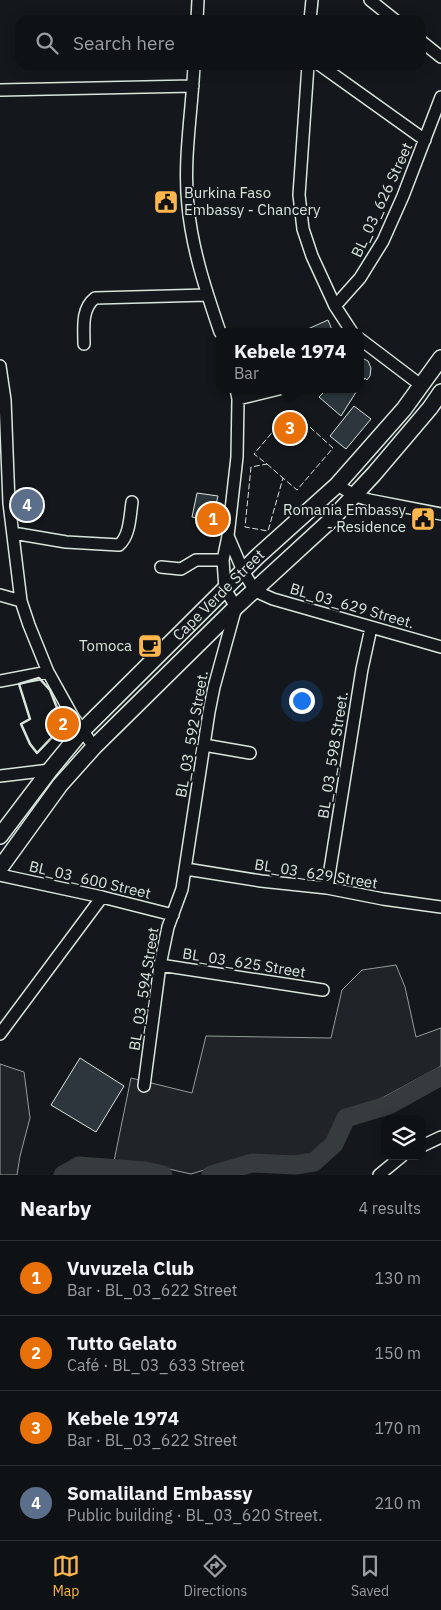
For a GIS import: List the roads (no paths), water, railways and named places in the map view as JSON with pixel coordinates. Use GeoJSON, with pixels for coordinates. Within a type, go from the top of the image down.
{"type":"FeatureCollection","features":[{"type":"Feature","properties":{"kind":"main road","name":"Cape Verde Street"},"geometry":{"type":"LineString","coordinates":[[0,836],[82,731],[243,571],[337,485],[422,386],[441,358]]}},
{"type":"Feature","properties":{"kind":"main road","name":"Cape Verde Street"},"geometry":{"type":"LineString","coordinates":[[0,868],[60,785],[94,747],[236,607],[356,496],[430,408],[441,392]]}},
{"type":"Feature","properties":{"kind":"street"},"geometry":{"type":"LineString","coordinates":[[197,15],[198,0]]}},
{"type":"Feature","properties":{"kind":"street"},"geometry":{"type":"LineString","coordinates":[[310,15],[312,0]]}},
{"type":"Feature","properties":{"kind":"street"},"geometry":{"type":"LineString","coordinates":[[370,0],[389,15]]}},
{"type":"Feature","properties":{"kind":"street"},"geometry":{"type":"LineString","coordinates":[[426,45],[441,57]]}},
{"type":"Feature","properties":{"kind":"street"},"geometry":{"type":"LineString","coordinates":[[194,70],[188,158],[190,226],[207,295],[219,328]]}},
{"type":"Feature","properties":{"kind":"street"},"geometry":{"type":"LineString","coordinates":[[308,70],[299,173],[300,211],[303,229],[312,256],[335,306],[349,328]]}},
{"type":"Feature","properties":{"kind":"street"},"geometry":{"type":"LineString","coordinates":[[327,70],[425,140]]}},
{"type":"Feature","properties":{"kind":"street"},"geometry":{"type":"LineString","coordinates":[[0,90],[193,86]]}},
{"type":"Feature","properties":{"kind":"street","name":"BL_03_626 Street"},"geometry":{"type":"LineString","coordinates":[[335,306],[360,278],[383,241],[403,196],[441,97]]}},
{"type":"Feature","properties":{"kind":"street"},"geometry":{"type":"LineString","coordinates":[[84,344],[84,316],[91,302],[96,298],[207,295]]}},
{"type":"Feature","properties":{"kind":"street"},"geometry":{"type":"LineString","coordinates":[[364,342],[422,386]]}},
{"type":"Feature","properties":{"kind":"street"},"geometry":{"type":"LineString","coordinates":[[0,366],[3,399],[5,501],[13,533],[21,601],[48,672],[82,731],[94,747]]}},
{"type":"Feature","properties":{"kind":"street"},"geometry":{"type":"LineString","coordinates":[[236,607],[225,589],[223,560],[228,536],[237,457],[237,394]]}},
{"type":"Feature","properties":{"kind":"street"},"geometry":{"type":"LineString","coordinates":[[337,485],[356,496],[441,514]]}},
{"type":"Feature","properties":{"kind":"street"},"geometry":{"type":"LineString","coordinates":[[13,533],[66,542],[119,545],[124,541],[132,502]]}},
{"type":"Feature","properties":{"kind":"street"},"geometry":{"type":"LineString","coordinates":[[228,536],[243,571],[255,591]]}},
{"type":"Feature","properties":{"kind":"street"},"geometry":{"type":"LineString","coordinates":[[161,567],[181,569],[196,560],[223,560]]}},
{"type":"Feature","properties":{"kind":"street","name":"BL_03_629 Street."},"geometry":{"type":"LineString","coordinates":[[255,591],[273,599],[441,647]]}},
{"type":"Feature","properties":{"kind":"street"},"geometry":{"type":"LineString","coordinates":[[0,595],[21,601]]}},
{"type":"Feature","properties":{"kind":"street","name":"BL_03_592 Street."},"geometry":{"type":"LineString","coordinates":[[186,869],[214,687],[236,607]]}},
{"type":"Feature","properties":{"kind":"street","name":"BL_03_598 Street."},"geometry":{"type":"LineString","coordinates":[[327,888],[362,669],[371,628]]}},
{"type":"Feature","properties":{"kind":"street"},"geometry":{"type":"LineString","coordinates":[[0,681],[48,672]]}},
{"type":"Feature","properties":{"kind":"street"},"geometry":{"type":"LineString","coordinates":[[204,744],[250,753]]}},
{"type":"Feature","properties":{"kind":"street"},"geometry":{"type":"LineString","coordinates":[[0,776],[50,770]]}},
{"type":"Feature","properties":{"kind":"street","name":"BL_03_629 Street"},"geometry":{"type":"LineString","coordinates":[[186,869],[261,881],[327,888],[383,899],[441,907]]}},
{"type":"Feature","properties":{"kind":"street","name":"BL_03_594 Street"},"geometry":{"type":"LineString","coordinates":[[144,1086],[160,965],[168,927],[179,900],[186,869]]}},
{"type":"Feature","properties":{"kind":"street","name":"BL_03_600 Street"},"geometry":{"type":"LineString","coordinates":[[0,875],[102,897],[173,915]]}},
{"type":"Feature","properties":{"kind":"street"},"geometry":{"type":"LineString","coordinates":[[0,1034],[102,897]]}},
{"type":"Feature","properties":{"kind":"street","name":"BL_03_625 Street"},"geometry":{"type":"LineString","coordinates":[[160,965],[323,990]]}},
{"type":"Feature","properties":{"kind":"street"},"geometry":{"type":"LineString","coordinates":[[426,1144],[441,1137]]}},
{"type":"Feature","properties":{"kind":"street"},"geometry":{"type":"LineString","coordinates":[[379,1175],[397,1160]]}},
{"type":"Feature","properties":{"kind":"waterway"},"geometry":{"type":"LineString","coordinates":[[211,1175],[252,1163],[295,1165],[314,1162],[334,1144],[346,1118],[389,1105],[441,1076]]}},
{"type":"Feature","properties":{"kind":"waterway"},"geometry":{"type":"LineString","coordinates":[[63,1175],[79,1166],[145,1171],[163,1175]]}},
{"type":"Feature","properties":{"kind":"place","name":"Burkina Faso Embassy - Chancery"},"geometry":{"type":"Point","coordinates":[166,202]}},
{"type":"Feature","properties":{"kind":"place","name":"Kebele 1974"},"geometry":{"type":"Point","coordinates":[290,428]}},
{"type":"Feature","properties":{"kind":"place","name":"Somaliland Embassy"},"geometry":{"type":"Point","coordinates":[27,505]}},
{"type":"Feature","properties":{"kind":"place","name":"Vuvuzela Club"},"geometry":{"type":"Point","coordinates":[213,519]}},
{"type":"Feature","properties":{"kind":"place","name":"Romania Embassy - Residence"},"geometry":{"type":"Point","coordinates":[423,519]}},
{"type":"Feature","properties":{"kind":"place","name":"Tomoca"},"geometry":{"type":"Point","coordinates":[150,646]}},
{"type":"Feature","properties":{"kind":"place","name":"Tutto Gelato"},"geometry":{"type":"Point","coordinates":[63,724]}}]}
